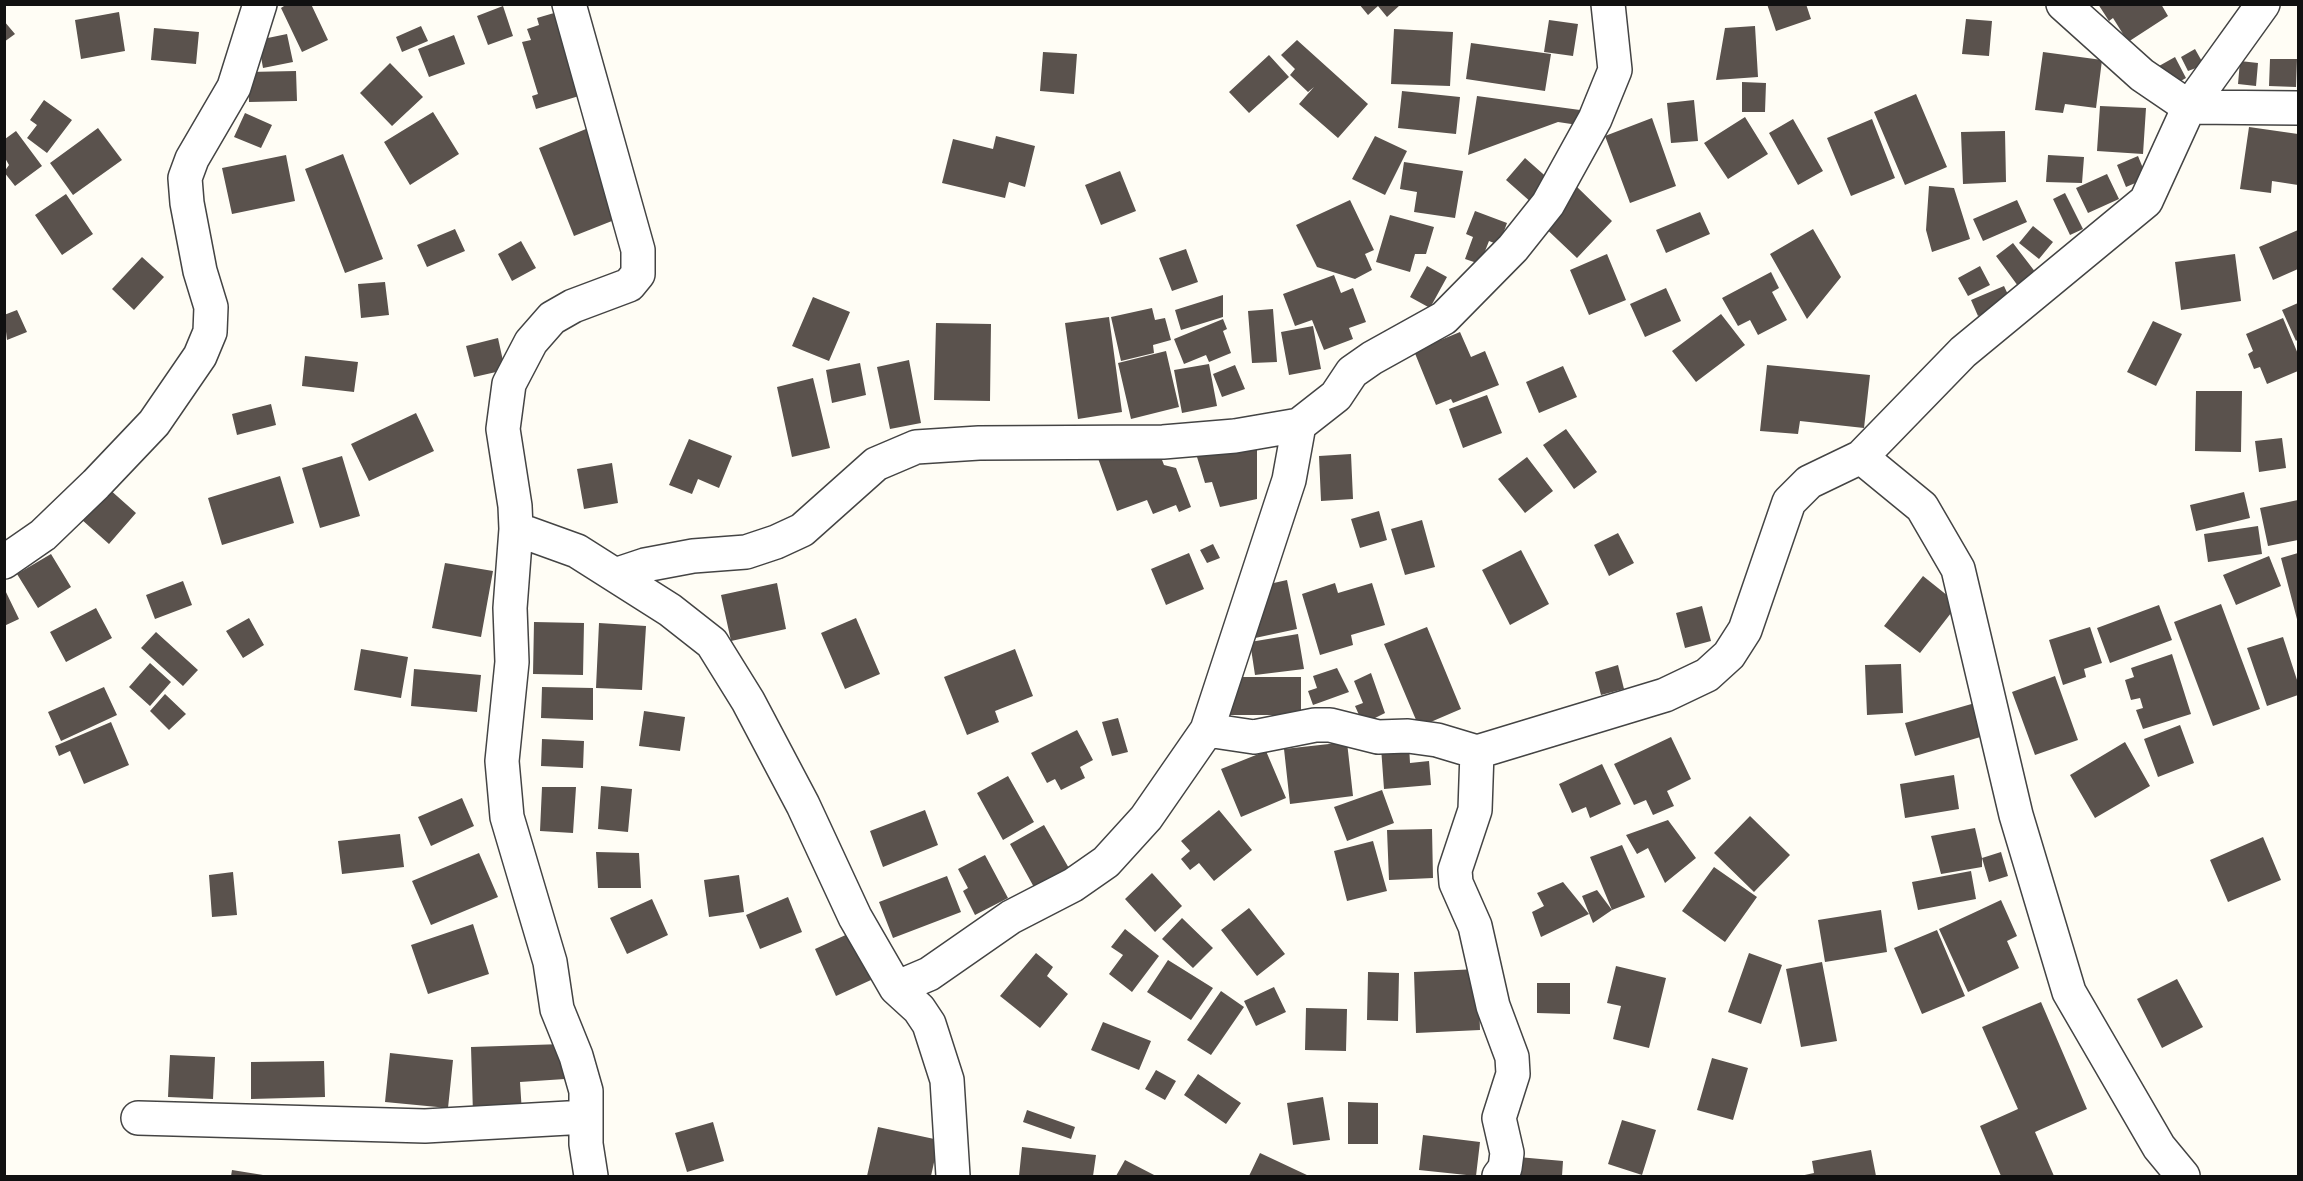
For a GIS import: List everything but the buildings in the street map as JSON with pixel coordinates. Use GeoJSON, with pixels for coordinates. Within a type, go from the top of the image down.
{"type":"FeatureCollection","features":[{"type":"Feature","properties":{"kind":"street"},"geometry":{"type":"LineString","coordinates":[[4,562],[43,535],[96,484],[153,423],[200,356],[210,332],[211,307],[196,249],[185,178],[192,159],[234,87],[260,4]]}},
{"type":"Feature","properties":{"kind":"street"},"geometry":{"type":"LineString","coordinates":[[569,4],[638,250],[638,274],[629,285],[573,306],[552,318],[531,342],[509,384],[503,429],[516,506],[516,529],[510,608],[512,662],[502,761],[507,817],[550,962],[556,1009],[576,1056],[586,1091],[591,1176]]}},
{"type":"Feature","properties":{"kind":"street"},"geometry":{"type":"LineString","coordinates":[[615,575],[645,565],[693,556],[746,552],[776,542],[802,530],[876,464],[916,447],[1163,442],[1235,435],[1299,425],[1336,396],[1352,372],[1372,358],[1444,318],[1513,248],[1548,204],[1595,119],[1615,70],[1608,4]]}},
{"type":"Feature","properties":{"kind":"street"},"geometry":{"type":"LineString","coordinates":[[2063,4],[2142,75],[2189,107],[2298,108]]}},
{"type":"Feature","properties":{"kind":"street"},"geometry":{"type":"LineString","coordinates":[[1207,730],[1254,737],[1315,725],[1330,725],[1378,737],[1408,736],[1437,741],[1477,752],[1665,694],[1707,675],[1729,656],[1745,630],[1789,502],[1809,482],[1861,457],[1963,352],[2146,201],[2189,107],[2263,4]]}},
{"type":"Feature","properties":{"kind":"street"},"geometry":{"type":"LineString","coordinates":[[896,988],[929,974],[1011,917],[1073,885],[1106,862],[1146,818],[1207,730],[1282,502],[1299,425]]}},
{"type":"Feature","properties":{"kind":"street"},"geometry":{"type":"LineString","coordinates":[[1861,457],[1922,507],[1958,569],[2016,815],[2069,992],[2159,1147],[2182,1176]]}},
{"type":"Feature","properties":{"kind":"street"},"geometry":{"type":"LineString","coordinates":[[516,529],[577,551],[670,610],[712,643],[754,711],[803,805],[855,917],[896,988],[919,1009],[937,1042],[947,1080],[953,1176]]}},
{"type":"Feature","properties":{"kind":"street"},"geometry":{"type":"LineString","coordinates":[[1477,752],[1475,810],[1455,870],[1456,883],[1475,926],[1493,1006],[1512,1057],[1513,1074],[1499,1118],[1507,1153],[1505,1168],[1499,1176]]}},
{"type":"Feature","properties":{"kind":"street"},"geometry":{"type":"LineString","coordinates":[[138,1118],[425,1126],[586,1117]]}}]}
